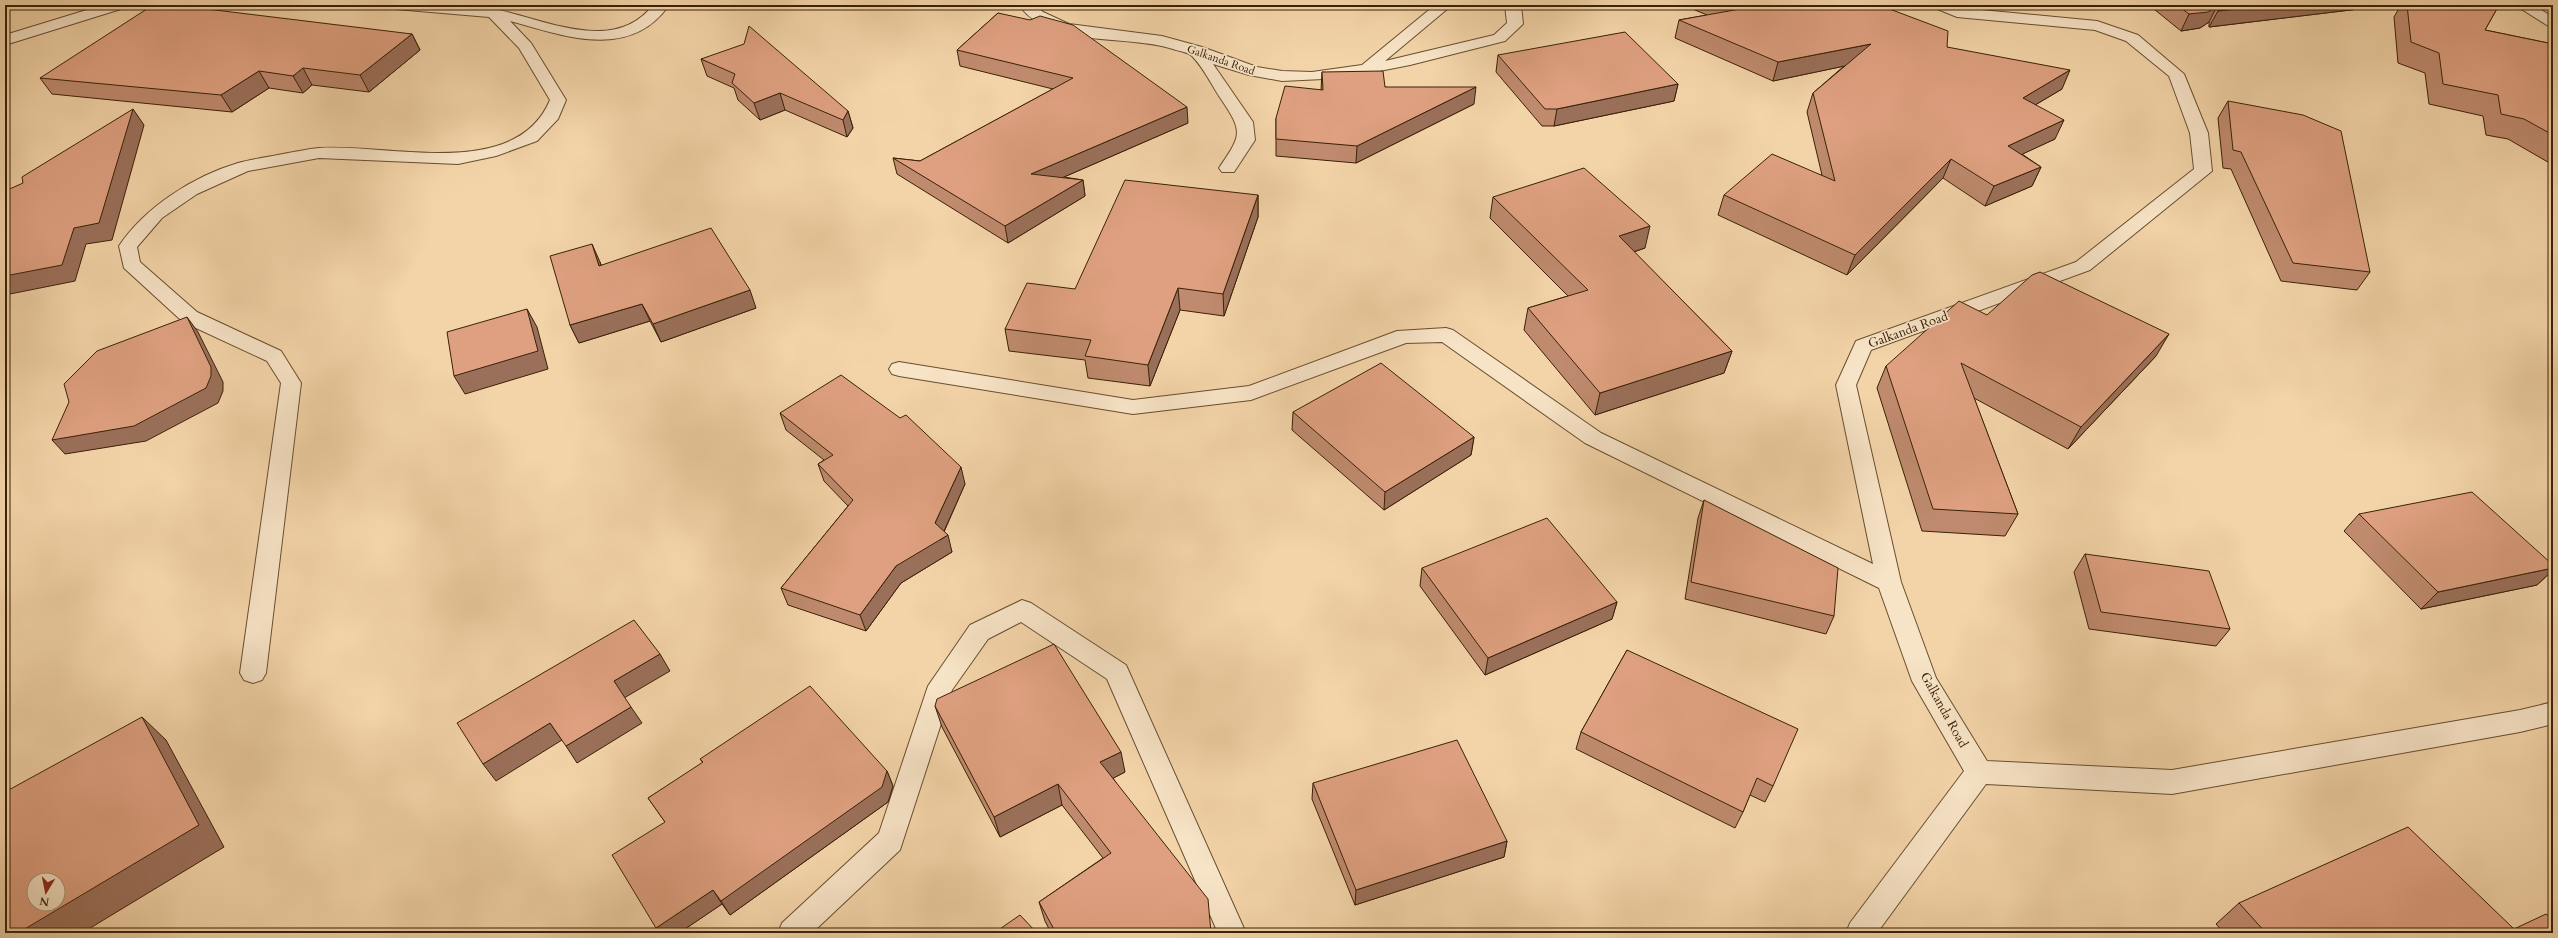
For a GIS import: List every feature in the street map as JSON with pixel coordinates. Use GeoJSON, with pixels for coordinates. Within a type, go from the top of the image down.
{"type":"FeatureCollection","features":[{"type":"Feature","properties":{"kind":"street"},"geometry":{"type":"LineString","coordinates":[[5,40],[119,5]]}},
{"type":"Feature","properties":{"kind":"street"},"geometry":{"type":"LineString","coordinates":[[389,5],[409,9],[494,13],[566,31],[598,35],[628,32],[646,22],[661,5]]}},
{"type":"Feature","properties":{"kind":"street","name":"Galkanda Road"},"geometry":{"type":"LineString","coordinates":[[1027,5],[1035,16],[1055,25],[1080,31],[1149,38],[1196,50],[1255,72],[1294,78],[1364,70],[1499,38],[1515,24],[1513,5]]}},
{"type":"Feature","properties":{"kind":"street"},"geometry":{"type":"LineString","coordinates":[[1364,70],[1444,5]]}},
{"type":"Feature","properties":{"kind":"street","name":"Galkanda Road"},"geometry":{"type":"LineString","coordinates":[[1940,5],[1957,12],[2097,26],[2132,38],[2176,74],[2199,133],[2203,171],[2082,266],[1863,346],[1846,385],[1889,582],[1925,681],[1980,772]]}},
{"type":"Feature","properties":{"kind":"street"},"geometry":{"type":"LineString","coordinates":[[2523,5],[2553,24]]}},
{"type":"Feature","properties":{"kind":"street"},"geometry":{"type":"LineString","coordinates":[[253,673],[291,383],[274,356],[190,317],[131,264],[128,246],[156,214],[191,190],[243,167],[319,152],[458,159],[496,151],[531,137],[552,115],[558,100],[525,46],[494,13]]}},
{"type":"Feature","properties":{"kind":"street"},"geometry":{"type":"LineString","coordinates":[[1196,50],[1245,122],[1246,140],[1228,168]]}},
{"type":"Feature","properties":{"kind":"street"},"geometry":{"type":"LineString","coordinates":[[900,369],[1133,407],[1251,393],[1404,336],[1446,335],[1593,438],[1889,582]]}},
{"type":"Feature","properties":{"kind":"street"},"geometry":{"type":"LineString","coordinates":[[792,933],[890,841],[941,686],[979,632],[1022,610],[1117,672],[1232,933]]}},
{"type":"Feature","properties":{"kind":"street"},"geometry":{"type":"LineString","coordinates":[[1867,930],[1980,772],[2172,782],[2520,721],[2553,713]]}},
{"type":"Feature","properties":{"kind":"building"},"geometry":{"type":"Polygon","coordinates":[[[153,5],[174,5],[412,34],[360,75],[303,68],[293,76],[259,71],[221,95],[40,78],[153,5]]]}},
{"type":"Feature","properties":{"kind":"building"},"geometry":{"type":"Polygon","coordinates":[[[1731,5],[1879,5],[1948,31],[1947,47],[2070,70],[2023,98],[2064,120],[2008,146],[2041,167],[1994,186],[1951,159],[1855,255],[1724,195],[1772,154],[1835,181],[1813,93],[1871,44],[1778,62],[1679,20],[1740,9],[1731,5]]]}},
{"type":"Feature","properties":{"kind":"building"},"geometry":{"type":"Polygon","coordinates":[[[2177,5],[2269,5],[2218,11],[2217,6],[2208,12],[2189,14],[2177,5]]]}},
{"type":"Feature","properties":{"kind":"building"},"geometry":{"type":"Polygon","coordinates":[[[2407,5],[2499,5],[2485,30],[2553,44],[2553,135],[2524,119],[2501,114],[2498,95],[2443,84],[2439,53],[2411,42],[2407,5]]]}},
{"type":"Feature","properties":{"kind":"building"},"geometry":{"type":"Polygon","coordinates":[[[998,13],[1030,20],[1040,16],[1073,25],[1187,107],[1031,174],[1083,180],[1005,226],[893,158],[920,161],[1073,78],[957,50],[998,13]]]}},
{"type":"Feature","properties":{"kind":"building"},"geometry":{"type":"Polygon","coordinates":[[[749,26],[848,111],[843,120],[780,93],[754,103],[732,83],[735,74],[701,59],[744,44],[749,26]]]}},
{"type":"Feature","properties":{"kind":"building"},"geometry":{"type":"Polygon","coordinates":[[[1625,32],[1678,84],[1557,109],[1545,109],[1498,55],[1625,32]]]}},
{"type":"Feature","properties":{"kind":"building"},"geometry":{"type":"Polygon","coordinates":[[[1383,71],[1385,87],[1476,87],[1357,146],[1276,139],[1276,118],[1285,86],[1323,90],[1322,72],[1383,71]]]}},
{"type":"Feature","properties":{"kind":"building"},"geometry":{"type":"Polygon","coordinates":[[[2228,101],[2303,115],[2341,131],[2370,272],[2293,263],[2241,152],[2233,150],[2228,101]]]}},
{"type":"Feature","properties":{"kind":"building"},"geometry":{"type":"Polygon","coordinates":[[[133,109],[99,223],[74,228],[62,265],[5,276],[5,191],[23,183],[22,177],[133,109]]]}},
{"type":"Feature","properties":{"kind":"building"},"geometry":{"type":"Polygon","coordinates":[[[1584,168],[1650,226],[1619,236],[1732,351],[1600,393],[1528,308],[1588,290],[1493,197],[1584,168]]]}},
{"type":"Feature","properties":{"kind":"building"},"geometry":{"type":"Polygon","coordinates":[[[1125,180],[1258,195],[1223,294],[1178,288],[1148,365],[1085,356],[1091,340],[1005,329],[1027,283],[1075,289],[1125,180]]]}},
{"type":"Feature","properties":{"kind":"building"},"geometry":{"type":"Polygon","coordinates":[[[711,228],[750,290],[653,324],[642,304],[570,325],[550,256],[592,244],[599,266],[711,228]]]}},
{"type":"Feature","properties":{"kind":"building"},"geometry":{"type":"Polygon","coordinates":[[[2040,272],[2169,334],[2081,427],[1961,363],[2018,514],[1933,509],[1886,366],[1959,301],[1987,315],[2032,275],[2040,272]]]}},
{"type":"Feature","properties":{"kind":"building"},"geometry":{"type":"Polygon","coordinates":[[[527,309],[538,351],[454,376],[447,332],[527,309]]]}},
{"type":"Feature","properties":{"kind":"building"},"geometry":{"type":"Polygon","coordinates":[[[187,317],[211,367],[211,376],[206,388],[134,426],[52,440],[69,402],[64,384],[97,351],[187,317]]]}},
{"type":"Feature","properties":{"kind":"building"},"geometry":{"type":"Polygon","coordinates":[[[1381,363],[1474,437],[1385,492],[1293,412],[1381,363]]]}},
{"type":"Feature","properties":{"kind":"building"},"geometry":{"type":"Polygon","coordinates":[[[841,375],[900,418],[906,415],[961,467],[935,523],[948,535],[896,566],[860,615],[781,588],[853,500],[818,464],[833,455],[780,413],[841,375]]]}},
{"type":"Feature","properties":{"kind":"building"},"geometry":{"type":"Polygon","coordinates":[[[2472,492],[2553,565],[2553,568],[2438,592],[2359,514],[2472,492]]]}},
{"type":"Feature","properties":{"kind":"building"},"geometry":{"type":"Polygon","coordinates":[[[1704,500],[1838,568],[1834,616],[1691,582],[1704,500]]]}},
{"type":"Feature","properties":{"kind":"building"},"geometry":{"type":"Polygon","coordinates":[[[1547,518],[1617,602],[1488,658],[1422,568],[1547,518]]]}},
{"type":"Feature","properties":{"kind":"building"},"geometry":{"type":"Polygon","coordinates":[[[2085,554],[2209,571],[2230,629],[2101,612],[2085,554]]]}},
{"type":"Feature","properties":{"kind":"building"},"geometry":{"type":"Polygon","coordinates":[[[634,620],[660,654],[614,681],[631,707],[566,746],[550,723],[483,764],[457,723],[634,620]]]}},
{"type":"Feature","properties":{"kind":"building"},"geometry":{"type":"Polygon","coordinates":[[[1054,644],[1121,752],[1100,762],[1208,899],[1211,933],[1056,933],[1039,902],[1111,853],[1058,784],[994,817],[935,706],[937,699],[1054,644]]]}},
{"type":"Feature","properties":{"kind":"building"},"geometry":{"type":"Polygon","coordinates":[[[1627,650],[1798,729],[1773,786],[1757,778],[1743,812],[1581,732],[1627,650]]]}},
{"type":"Feature","properties":{"kind":"building"},"geometry":{"type":"Polygon","coordinates":[[[810,686],[887,771],[882,787],[721,901],[713,890],[656,928],[612,855],[665,822],[648,798],[703,762],[700,759],[810,686]]]}},
{"type":"Feature","properties":{"kind":"building"},"geometry":{"type":"Polygon","coordinates":[[[142,717],[199,825],[66,904],[66,872],[26,872],[26,912],[53,912],[18,933],[5,933],[5,792],[142,717]]]}},
{"type":"Feature","properties":{"kind":"building"},"geometry":{"type":"Polygon","coordinates":[[[1457,740],[1507,841],[1356,890],[1313,783],[1457,740]]]}},
{"type":"Feature","properties":{"kind":"building"},"geometry":{"type":"Polygon","coordinates":[[[2408,827],[2514,929],[2546,914],[2553,920],[2553,933],[2266,933],[2239,903],[2408,827]]]}},
{"type":"Feature","properties":{"kind":"building"},"geometry":{"type":"Polygon","coordinates":[[[1020,915],[1037,933],[994,933],[1020,915]]]}}]}
